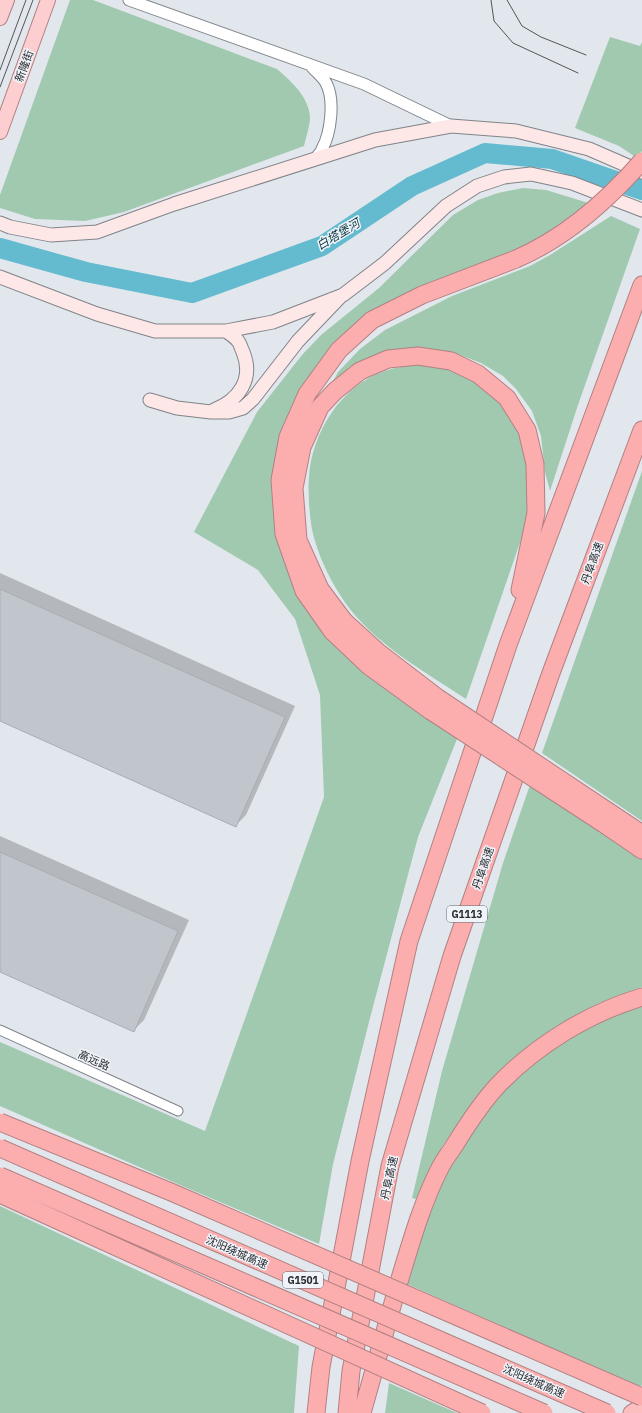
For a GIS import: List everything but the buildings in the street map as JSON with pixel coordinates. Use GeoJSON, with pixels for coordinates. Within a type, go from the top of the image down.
{"type":"FeatureCollection","features":[{"type":"Feature","properties":{"kind":"highway"},"geometry":{"type":"LineString","coordinates":[[642,161],[625,180],[585,217],[535,250],[516,259],[422,294],[372,320],[339,350],[307,394],[288,437],[280,480],[284,534],[304,591],[332,631],[364,661],[435,705],[606,818],[642,850]]}},
{"type":"Feature","properties":{"kind":"highway"},"geometry":{"type":"LineString","coordinates":[[316,1413],[321,1367],[360,1161],[409,941],[508,645],[642,285]]}},
{"type":"Feature","properties":{"kind":"highway"},"geometry":{"type":"LineString","coordinates":[[435,705],[344,620],[320,589],[298,540],[294,488],[302,447],[320,407],[335,391],[360,371],[388,359],[418,356],[451,361],[478,374],[507,398],[527,430],[535,464],[536,513],[508,645]]}},
{"type":"Feature","properties":{"kind":"highway","name":"丹阜高速"},"geometry":{"type":"LineString","coordinates":[[346,1413],[350,1371],[390,1166],[448,971],[551,673],[642,430]]}},
{"type":"Feature","properties":{"kind":"highway"},"geometry":{"type":"LineString","coordinates":[[606,818],[642,834]]}},
{"type":"Feature","properties":{"kind":"highway"},"geometry":{"type":"LineString","coordinates":[[362,1413],[414,1234],[440,1168],[468,1124],[498,1085],[539,1050],[584,1021],[620,1004],[642,997]]}},
{"type":"Feature","properties":{"kind":"highway"},"geometry":{"type":"LineString","coordinates":[[0,1122],[179,1195],[642,1396]]}},
{"type":"Feature","properties":{"kind":"highway","name":"沈阳绕城高速"},"geometry":{"type":"LineString","coordinates":[[0,1148],[607,1413]]}},
{"type":"Feature","properties":{"kind":"highway"},"geometry":{"type":"LineString","coordinates":[[0,1176],[544,1413]]}},
{"type":"Feature","properties":{"kind":"highway"},"geometry":{"type":"LineString","coordinates":[[0,1194],[482,1413]]}},
{"type":"Feature","properties":{"kind":"highway"},"geometry":{"type":"LineString","coordinates":[[632,1413],[642,1406]]}},
{"type":"Feature","properties":{"kind":"main road"},"geometry":{"type":"LineString","coordinates":[[0,18],[7,0]]}},
{"type":"Feature","properties":{"kind":"main road","name":"新隆街"},"geometry":{"type":"LineString","coordinates":[[0,132],[48,0]]}},
{"type":"Feature","properties":{"kind":"main road"},"geometry":{"type":"LineString","coordinates":[[0,223],[10,227],[52,235],[97,232],[174,204],[376,140],[451,126],[516,131],[589,149],[642,172]]}},
{"type":"Feature","properties":{"kind":"main road"},"geometry":{"type":"LineString","coordinates":[[150,400],[177,408],[211,412],[229,412],[243,408],[253,399],[298,341],[343,295],[385,263],[446,206],[477,186],[504,177],[531,174],[572,183],[642,210]]}},
{"type":"Feature","properties":{"kind":"main road"},"geometry":{"type":"LineString","coordinates":[[0,277],[97,314],[155,331],[226,331],[273,322],[343,295]]}},
{"type":"Feature","properties":{"kind":"main road"},"geometry":{"type":"LineString","coordinates":[[211,412],[226,405],[238,394],[246,381],[247,361],[238,341],[226,331]]}},
{"type":"Feature","properties":{"kind":"street"},"geometry":{"type":"LineString","coordinates":[[129,0],[364,84],[451,126]]}},
{"type":"Feature","properties":{"kind":"street"},"geometry":{"type":"LineString","coordinates":[[311,66],[326,83],[331,99],[329,130],[322,150],[315,159]]}},
{"type":"Feature","properties":{"kind":"street","name":"高远路"},"geometry":{"type":"LineString","coordinates":[[0,1030],[178,1111]]}},
{"type":"Feature","properties":{"kind":"green space"},"geometry":{"type":"Polygon","coordinates":[[[70,0],[93,0],[277,69],[303,96],[309,110],[310,117],[304,146],[124,212],[85,221],[35,219],[0,208],[0,195],[70,0]]]}},
{"type":"Feature","properties":{"kind":"green space"},"geometry":{"type":"Polygon","coordinates":[[[610,37],[640,46],[642,42],[642,151],[637,158],[619,146],[575,128],[610,37]]]}},
{"type":"Feature","properties":{"kind":"green space"},"geometry":{"type":"Polygon","coordinates":[[[523,188],[546,190],[595,205],[511,255],[399,301],[308,385],[288,554],[459,734],[418,837],[333,1164],[319,1244],[0,1106],[0,1042],[205,1131],[324,797],[320,695],[295,619],[258,570],[194,532],[257,412],[302,355],[321,335],[379,288],[453,215],[478,200],[498,193],[523,188]]]}},
{"type":"Feature","properties":{"kind":"green space"},"geometry":{"type":"Polygon","coordinates":[[[611,216],[640,229],[578,405],[550,491],[545,472],[541,436],[532,411],[516,389],[503,376],[481,363],[460,355],[435,350],[409,349],[330,387],[338,372],[360,349],[385,330],[452,296],[530,266],[611,216]]]}},
{"type":"Feature","properties":{"kind":"green space"},"geometry":{"type":"Polygon","coordinates":[[[429,363],[453,369],[473,377],[509,408],[525,441],[529,501],[524,531],[466,699],[400,656],[370,631],[356,616],[344,601],[331,580],[317,549],[310,517],[309,484],[311,461],[322,428],[331,413],[342,399],[355,387],[369,378],[396,368],[429,363]]]}},
{"type":"Feature","properties":{"kind":"green space"},"geometry":{"type":"Polygon","coordinates":[[[642,471],[642,821],[542,753],[642,471]]]}},
{"type":"Feature","properties":{"kind":"green space"},"geometry":{"type":"Polygon","coordinates":[[[531,782],[642,859],[642,987],[599,1003],[556,1031],[464,1117],[443,1145],[416,1199],[412,1198],[442,1071],[503,863],[531,782]]]}},
{"type":"Feature","properties":{"kind":"green space"},"geometry":{"type":"Polygon","coordinates":[[[642,1004],[642,1385],[639,1387],[407,1284],[430,1212],[451,1164],[464,1141],[497,1098],[536,1061],[558,1045],[588,1027],[642,1004]]]}},
{"type":"Feature","properties":{"kind":"green space"},"geometry":{"type":"Polygon","coordinates":[[[0,1206],[299,1346],[294,1413],[0,1413],[0,1206]]]}},
{"type":"Feature","properties":{"kind":"green space"},"geometry":{"type":"Polygon","coordinates":[[[389,1383],[457,1413],[385,1413],[389,1383]]]}},
{"type":"Feature","properties":{"kind":"waterway","name":"白塔堡河"},"geometry":{"type":"LineString","coordinates":[[0,248],[86,272],[192,293],[322,246],[412,186],[485,153],[552,159],[642,190]]}},
{"type":"Feature","properties":{"kind":"tram line"},"geometry":{"type":"LineString","coordinates":[[0,70],[26,0]]}},
{"type":"Feature","properties":{"kind":"tram line"},"geometry":{"type":"LineString","coordinates":[[0,87],[33,0]]}},
{"type":"Feature","properties":{"kind":"tram line"},"geometry":{"type":"LineString","coordinates":[[491,0],[494,21],[513,43],[578,73]]}},
{"type":"Feature","properties":{"kind":"tram line"},"geometry":{"type":"LineString","coordinates":[[507,0],[522,26],[541,37],[586,55]]}}]}
